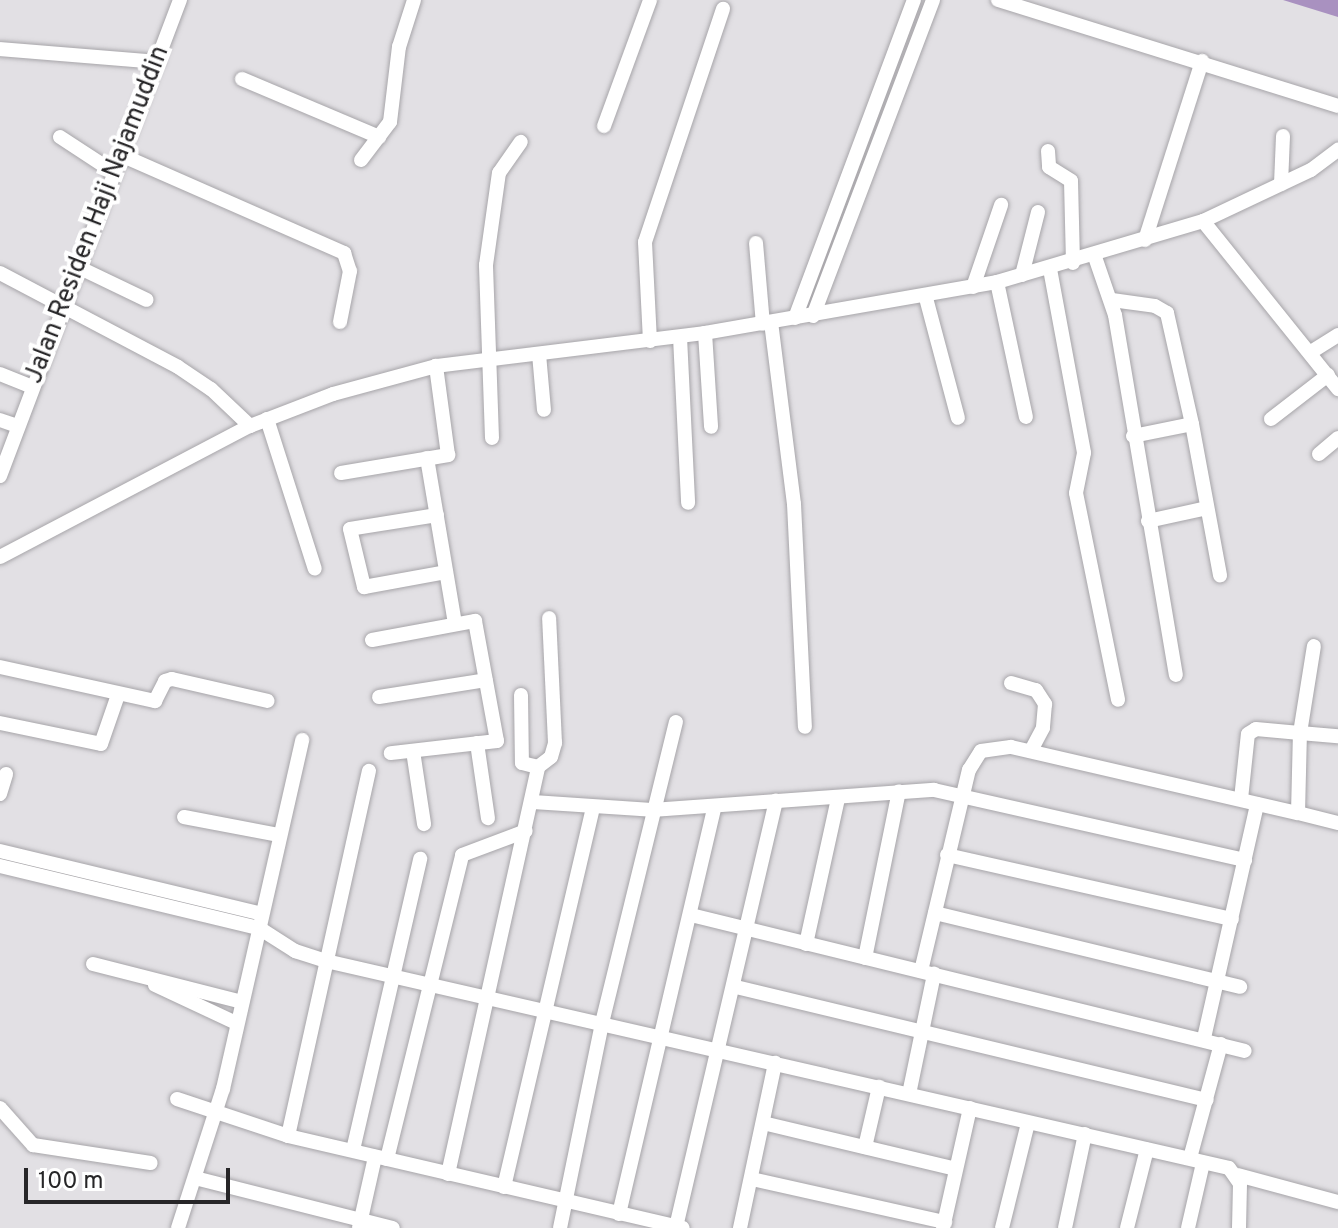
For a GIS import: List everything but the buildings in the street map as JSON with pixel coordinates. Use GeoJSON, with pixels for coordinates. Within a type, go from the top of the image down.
{"type":"FeatureCollection","features":[{"type":"Feature","properties":{"kind":"street","name":"Jalan Residen Haji Najamuddin"},"geometry":{"type":"LineString","coordinates":[[0,476],[62,302],[115,173],[180,0]]}},
{"type":"Feature","properties":{"kind":"street"},"geometry":{"type":"LineString","coordinates":[[361,160],[392,117],[399,47],[414,0]]}},
{"type":"Feature","properties":{"kind":"street"},"geometry":{"type":"LineString","coordinates":[[604,126],[650,0]]}},
{"type":"Feature","properties":{"kind":"street"},"geometry":{"type":"LineString","coordinates":[[795,318],[914,0]]}},
{"type":"Feature","properties":{"kind":"street"},"geometry":{"type":"LineString","coordinates":[[813,316],[933,0]]}},
{"type":"Feature","properties":{"kind":"street"},"geometry":{"type":"LineString","coordinates":[[998,0],[1041,6],[1338,106]]}},
{"type":"Feature","properties":{"kind":"street"},"geometry":{"type":"LineString","coordinates":[[650,341],[647,232],[723,9]]}},
{"type":"Feature","properties":{"kind":"street"},"geometry":{"type":"LineString","coordinates":[[0,49],[157,62]]}},
{"type":"Feature","properties":{"kind":"street"},"geometry":{"type":"LineString","coordinates":[[1145,240],[1202,61]]}},
{"type":"Feature","properties":{"kind":"street"},"geometry":{"type":"LineString","coordinates":[[242,79],[379,137]]}},
{"type":"Feature","properties":{"kind":"street"},"geometry":{"type":"LineString","coordinates":[[1281,184],[1283,136]]}},
{"type":"Feature","properties":{"kind":"street"},"geometry":{"type":"LineString","coordinates":[[60,137],[115,173]]}},
{"type":"Feature","properties":{"kind":"street"},"geometry":{"type":"LineString","coordinates":[[492,438],[486,265],[498,177],[521,142]]}},
{"type":"Feature","properties":{"kind":"street"},"geometry":{"type":"LineString","coordinates":[[0,557],[250,426],[333,394],[436,366],[680,337],[926,298],[997,282],[1095,257],[1203,221],[1331,164],[1338,150]]}},
{"type":"Feature","properties":{"kind":"street"},"geometry":{"type":"LineString","coordinates":[[1048,151],[1049,167],[1071,181],[1073,263]]}},
{"type":"Feature","properties":{"kind":"street"},"geometry":{"type":"LineString","coordinates":[[121,155],[344,253],[350,271],[340,322]]}},
{"type":"Feature","properties":{"kind":"street"},"geometry":{"type":"LineString","coordinates":[[973,287],[1001,205]]}},
{"type":"Feature","properties":{"kind":"street"},"geometry":{"type":"LineString","coordinates":[[1022,275],[1038,212]]}},
{"type":"Feature","properties":{"kind":"street"},"geometry":{"type":"LineString","coordinates":[[1203,221],[1338,389]]}},
{"type":"Feature","properties":{"kind":"street"},"geometry":{"type":"LineString","coordinates":[[756,243],[794,504],[805,727]]}},
{"type":"Feature","properties":{"kind":"street"},"geometry":{"type":"LineString","coordinates":[[1095,257],[1112,300],[1176,675]]}},
{"type":"Feature","properties":{"kind":"street"},"geometry":{"type":"LineString","coordinates":[[78,267],[147,300]]}},
{"type":"Feature","properties":{"kind":"street"},"geometry":{"type":"LineString","coordinates":[[1050,269],[1084,453],[1076,493],[1118,700]]}},
{"type":"Feature","properties":{"kind":"street"},"geometry":{"type":"LineString","coordinates":[[0,273],[62,302],[211,389],[250,426]]}},
{"type":"Feature","properties":{"kind":"street"},"geometry":{"type":"LineString","coordinates":[[997,282],[1026,417]]}},
{"type":"Feature","properties":{"kind":"street"},"geometry":{"type":"LineString","coordinates":[[926,298],[958,418]]}},
{"type":"Feature","properties":{"kind":"street"},"geometry":{"type":"LineString","coordinates":[[1112,300],[1155,306],[1167,313],[1192,424],[1220,575]]}},
{"type":"Feature","properties":{"kind":"street"},"geometry":{"type":"LineString","coordinates":[[705,333],[711,427]]}},
{"type":"Feature","properties":{"kind":"street"},"geometry":{"type":"LineString","coordinates":[[1311,352],[1338,335]]}},
{"type":"Feature","properties":{"kind":"street"},"geometry":{"type":"LineString","coordinates":[[680,337],[688,503]]}},
{"type":"Feature","properties":{"kind":"street"},"geometry":{"type":"LineString","coordinates":[[539,354],[544,410]]}},
{"type":"Feature","properties":{"kind":"street"},"geometry":{"type":"LineString","coordinates":[[341,473],[448,455],[436,366]]}},
{"type":"Feature","properties":{"kind":"street"},"geometry":{"type":"LineString","coordinates":[[0,374],[32,387]]}},
{"type":"Feature","properties":{"kind":"street"},"geometry":{"type":"LineString","coordinates":[[1271,419],[1328,375]]}},
{"type":"Feature","properties":{"kind":"street"},"geometry":{"type":"LineString","coordinates":[[267,419],[315,569]]}},
{"type":"Feature","properties":{"kind":"street"},"geometry":{"type":"LineString","coordinates":[[0,420],[17,426]]}},
{"type":"Feature","properties":{"kind":"street"},"geometry":{"type":"LineString","coordinates":[[1133,436],[1192,424]]}},
{"type":"Feature","properties":{"kind":"street"},"geometry":{"type":"LineString","coordinates":[[1319,454],[1338,438]]}},
{"type":"Feature","properties":{"kind":"street"},"geometry":{"type":"LineString","coordinates":[[427,458],[455,624]]}},
{"type":"Feature","properties":{"kind":"street"},"geometry":{"type":"LineString","coordinates":[[1148,521],[1207,508]]}},
{"type":"Feature","properties":{"kind":"street"},"geometry":{"type":"LineString","coordinates":[[437,515],[350,529],[364,587],[446,572]]}},
{"type":"Feature","properties":{"kind":"street"},"geometry":{"type":"LineString","coordinates":[[448,1174],[485,998],[533,802],[538,767],[549,760],[555,743],[549,618]]}},
{"type":"Feature","properties":{"kind":"street"},"geometry":{"type":"LineString","coordinates":[[372,640],[475,621],[497,741],[391,753]]}},
{"type":"Feature","properties":{"kind":"street"},"geometry":{"type":"LineString","coordinates":[[1298,813],[1300,733],[1314,646]]}},
{"type":"Feature","properties":{"kind":"street"},"geometry":{"type":"LineString","coordinates":[[0,667],[118,695],[157,700],[165,681],[172,679],[268,701]]}},
{"type":"Feature","properties":{"kind":"street"},"geometry":{"type":"LineString","coordinates":[[379,697],[486,680]]}},
{"type":"Feature","properties":{"kind":"street"},"geometry":{"type":"LineString","coordinates":[[1011,683],[1036,690],[1045,704],[1043,728],[1031,751]]}},
{"type":"Feature","properties":{"kind":"street"},"geometry":{"type":"LineString","coordinates":[[0,723],[101,744],[118,695]]}},
{"type":"Feature","properties":{"kind":"street"},"geometry":{"type":"LineString","coordinates":[[521,695],[522,760],[538,767]]}},
{"type":"Feature","properties":{"kind":"street"},"geometry":{"type":"LineString","coordinates":[[560,1228],[602,1023],[676,722]]}},
{"type":"Feature","properties":{"kind":"street"},"geometry":{"type":"LineString","coordinates":[[1241,799],[1250,732],[1338,736]]}},
{"type":"Feature","properties":{"kind":"street"},"geometry":{"type":"LineString","coordinates":[[178,1228],[217,1114],[302,740]]}},
{"type":"Feature","properties":{"kind":"street"},"geometry":{"type":"LineString","coordinates":[[477,743],[488,818]]}},
{"type":"Feature","properties":{"kind":"street"},"geometry":{"type":"LineString","coordinates":[[909,1094],[923,1033],[935,913],[947,855],[963,794],[981,751],[1011,747],[1031,751],[1338,823]]}},
{"type":"Feature","properties":{"kind":"street"},"geometry":{"type":"LineString","coordinates":[[413,751],[424,824]]}},
{"type":"Feature","properties":{"kind":"street"},"geometry":{"type":"LineString","coordinates":[[288,1136],[369,771]]}},
{"type":"Feature","properties":{"kind":"street"},"geometry":{"type":"LineString","coordinates":[[0,794],[6,774]]}},
{"type":"Feature","properties":{"kind":"street"},"geometry":{"type":"LineString","coordinates":[[533,802],[652,810],[838,799],[899,791],[963,794],[1245,860]]}},
{"type":"Feature","properties":{"kind":"street"},"geometry":{"type":"LineString","coordinates":[[865,958],[899,791]]}},
{"type":"Feature","properties":{"kind":"street"},"geometry":{"type":"LineString","coordinates":[[806,944],[838,799]]}},
{"type":"Feature","properties":{"kind":"street"},"geometry":{"type":"LineString","coordinates":[[177,1099],[288,1136],[679,1227],[717,1048],[736,987],[776,801]]}},
{"type":"Feature","properties":{"kind":"street"},"geometry":{"type":"LineString","coordinates":[[1204,1038],[1257,804]]}},
{"type":"Feature","properties":{"kind":"street"},"geometry":{"type":"LineString","coordinates":[[619,1214],[715,806]]}},
{"type":"Feature","properties":{"kind":"street"},"geometry":{"type":"LineString","coordinates":[[504,1187],[593,808]]}},
{"type":"Feature","properties":{"kind":"street"},"geometry":{"type":"LineString","coordinates":[[184,817],[279,835]]}},
{"type":"Feature","properties":{"kind":"street"},"geometry":{"type":"LineString","coordinates":[[360,1225],[381,1158],[462,855],[526,831]]}},
{"type":"Feature","properties":{"kind":"street"},"geometry":{"type":"LineString","coordinates":[[0,851],[87,888],[260,921]]}},
{"type":"Feature","properties":{"kind":"street"},"geometry":{"type":"LineString","coordinates":[[947,855],[1232,919]]}},
{"type":"Feature","properties":{"kind":"street"},"geometry":{"type":"LineString","coordinates":[[353,1150],[390,975],[420,859]]}},
{"type":"Feature","properties":{"kind":"street"},"geometry":{"type":"LineString","coordinates":[[0,866],[89,872],[260,921],[295,951],[326,961],[659,1034],[1028,1123],[1197,1160],[1238,1175],[1335,1201]]}},
{"type":"Feature","properties":{"kind":"street"},"geometry":{"type":"LineString","coordinates":[[87,888],[89,872]]}},
{"type":"Feature","properties":{"kind":"street"},"geometry":{"type":"LineString","coordinates":[[935,913],[1240,987]]}},
{"type":"Feature","properties":{"kind":"street"},"geometry":{"type":"LineString","coordinates":[[691,915],[1204,1038],[1245,1051]]}},
{"type":"Feature","properties":{"kind":"street"},"geometry":{"type":"LineString","coordinates":[[93,964],[242,1002]]}},
{"type":"Feature","properties":{"kind":"street"},"geometry":{"type":"LineString","coordinates":[[148,980],[236,1023]]}},
{"type":"Feature","properties":{"kind":"street"},"geometry":{"type":"LineString","coordinates":[[736,987],[1207,1100]]}},
{"type":"Feature","properties":{"kind":"street"},"geometry":{"type":"LineString","coordinates":[[1188,1228],[1207,1100],[1221,1044]]}},
{"type":"Feature","properties":{"kind":"street"},"geometry":{"type":"LineString","coordinates":[[740,1228],[775,1063]]}},
{"type":"Feature","properties":{"kind":"street"},"geometry":{"type":"LineString","coordinates":[[865,1147],[879,1087]]}},
{"type":"Feature","properties":{"kind":"street"},"geometry":{"type":"LineString","coordinates":[[0,1108],[33,1145],[151,1163]]}},
{"type":"Feature","properties":{"kind":"street"},"geometry":{"type":"LineString","coordinates":[[752,1179],[944,1225],[970,1108]]}},
{"type":"Feature","properties":{"kind":"street"},"geometry":{"type":"LineString","coordinates":[[763,1123],[956,1169]]}},
{"type":"Feature","properties":{"kind":"street"},"geometry":{"type":"LineString","coordinates":[[1002,1228],[1028,1123]]}},
{"type":"Feature","properties":{"kind":"street"},"geometry":{"type":"LineString","coordinates":[[1065,1228],[1085,1134]]}},
{"type":"Feature","properties":{"kind":"street"},"geometry":{"type":"LineString","coordinates":[[1127,1228],[1147,1149]]}},
{"type":"Feature","properties":{"kind":"street"},"geometry":{"type":"LineString","coordinates":[[1238,1175],[1239,1228]]}},
{"type":"Feature","properties":{"kind":"street"},"geometry":{"type":"LineString","coordinates":[[195,1178],[360,1225],[393,1228]]}},
{"type":"Feature","properties":{"kind":"shaded area"},"geometry":{"type":"Polygon","coordinates":[[[1283,0],[1338,0],[1338,17],[1283,0]]]}}]}
